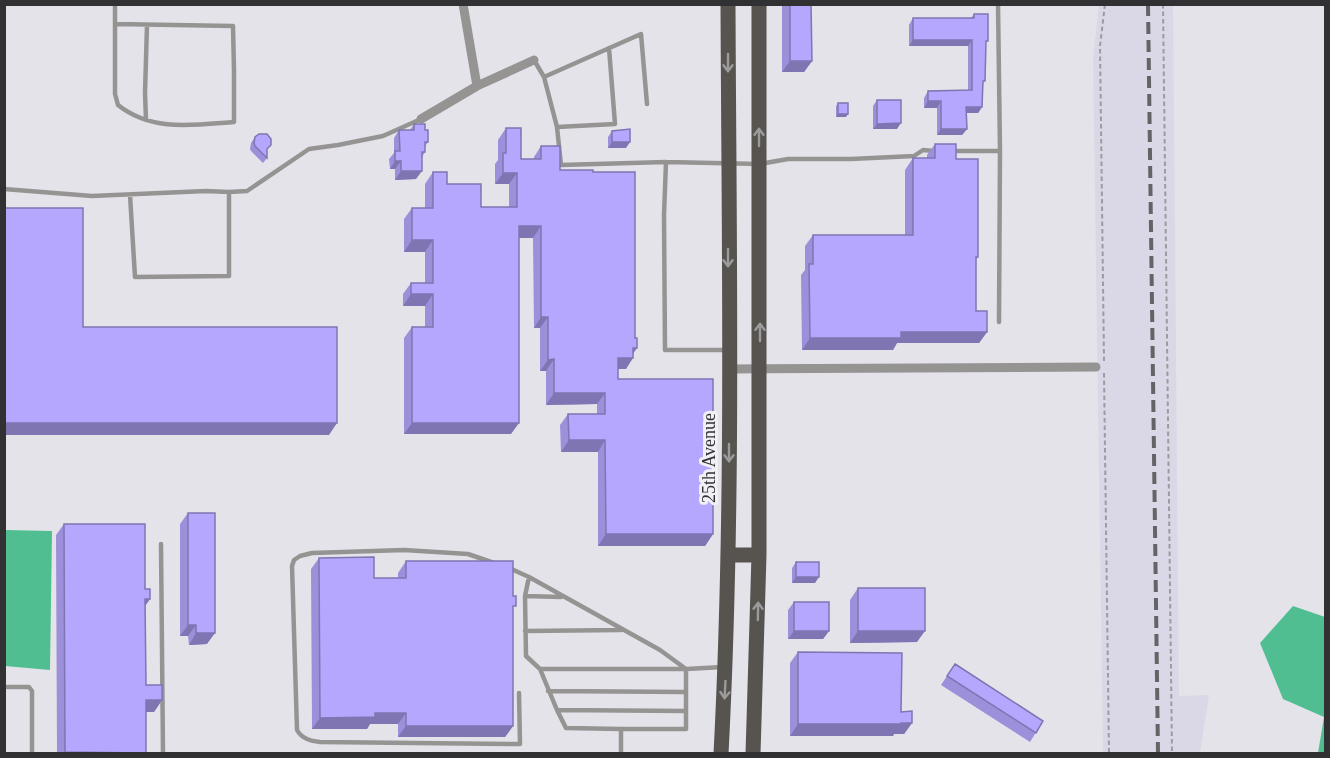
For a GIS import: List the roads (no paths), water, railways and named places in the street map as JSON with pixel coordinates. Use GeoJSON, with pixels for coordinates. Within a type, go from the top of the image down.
{"type":"FeatureCollection","features":[{"type":"Feature","properties":{"kind":"main road","name":"25th Avenue"},"geometry":{"type":"LineString","coordinates":[[721,753],[726,667],[728,555],[728,4]]}},
{"type":"Feature","properties":{"kind":"main road"},"geometry":{"type":"LineString","coordinates":[[753,753],[759,555],[759,4]]}},
{"type":"Feature","properties":{"kind":"main road"},"geometry":{"type":"LineString","coordinates":[[728,555],[759,555]]}},
{"type":"Feature","properties":{"kind":"street"},"geometry":{"type":"LineString","coordinates":[[463,4],[477,86]]}},
{"type":"Feature","properties":{"kind":"street"},"geometry":{"type":"LineString","coordinates":[[421,119],[477,86],[534,60]]}},
{"type":"Feature","properties":{"kind":"street"},"geometry":{"type":"LineString","coordinates":[[729,369],[1096,367]]}},
{"type":"Feature","properties":{"kind":"lane"},"geometry":{"type":"LineString","coordinates":[[115,4],[115,24],[115,94],[118,105],[129,114],[177,126],[234,122],[232,26],[115,24]]}},
{"type":"Feature","properties":{"kind":"lane"},"geometry":{"type":"LineString","coordinates":[[998,4],[999,322]]}},
{"type":"Feature","properties":{"kind":"lane"},"geometry":{"type":"LineString","coordinates":[[147,25],[145,93],[147,120]]}},
{"type":"Feature","properties":{"kind":"lane"},"geometry":{"type":"LineString","coordinates":[[544,77],[641,34],[647,104]]}},
{"type":"Feature","properties":{"kind":"lane"},"geometry":{"type":"LineString","coordinates":[[557,127],[615,124],[609,48]]}},
{"type":"Feature","properties":{"kind":"lane"},"geometry":{"type":"LineString","coordinates":[[534,60],[544,77],[557,127],[561,165],[666,162],[759,164],[788,159],[914,156],[923,150],[1000,151]]}},
{"type":"Feature","properties":{"kind":"lane"},"geometry":{"type":"LineString","coordinates":[[4,189],[92,196],[247,191],[309,149],[383,136],[421,119]]}},
{"type":"Feature","properties":{"kind":"lane"},"geometry":{"type":"LineString","coordinates":[[666,162],[665,350],[729,350]]}},
{"type":"Feature","properties":{"kind":"lane"},"geometry":{"type":"LineString","coordinates":[[130,195],[135,277],[228,276],[229,192]]}},
{"type":"Feature","properties":{"kind":"lane"},"geometry":{"type":"LineString","coordinates":[[161,544],[163,753]]}},
{"type":"Feature","properties":{"kind":"lane"},"geometry":{"type":"LineString","coordinates":[[519,693],[520,744],[309,741],[297,730],[292,566],[294,560],[312,554],[404,550],[468,554],[529,577],[660,650],[686,669]]}},
{"type":"Feature","properties":{"kind":"lane"},"geometry":{"type":"LineString","coordinates":[[529,577],[525,596],[526,656],[540,669],[566,728],[686,729],[686,669]]}},
{"type":"Feature","properties":{"kind":"lane"},"geometry":{"type":"LineString","coordinates":[[525,596],[564,597]]}},
{"type":"Feature","properties":{"kind":"lane"},"geometry":{"type":"LineString","coordinates":[[525,632],[624,630]]}},
{"type":"Feature","properties":{"kind":"lane"},"geometry":{"type":"LineString","coordinates":[[540,669],[726,667]]}},
{"type":"Feature","properties":{"kind":"lane"},"geometry":{"type":"LineString","coordinates":[[4,687],[29,687],[32,691],[32,753]]}},
{"type":"Feature","properties":{"kind":"lane"},"geometry":{"type":"LineString","coordinates":[[548,691],[686,692]]}},
{"type":"Feature","properties":{"kind":"lane"},"geometry":{"type":"LineString","coordinates":[[557,710],[686,711]]}},
{"type":"Feature","properties":{"kind":"lane"},"geometry":{"type":"LineString","coordinates":[[621,729],[621,753]]}},
{"type":"Feature","properties":{"kind":"railway"},"geometry":{"type":"LineString","coordinates":[[1148,4],[1158,754]]}}]}
